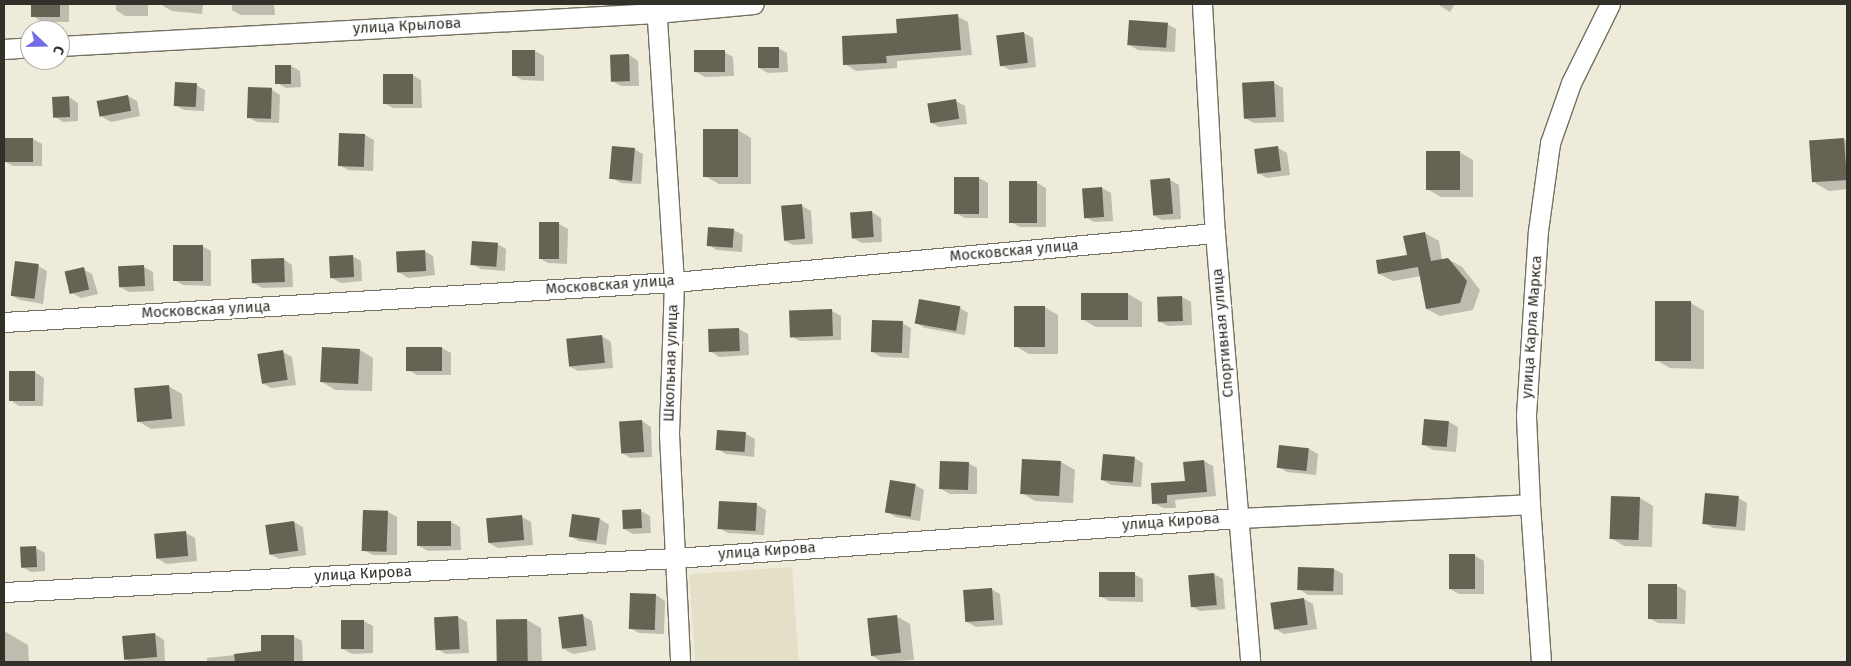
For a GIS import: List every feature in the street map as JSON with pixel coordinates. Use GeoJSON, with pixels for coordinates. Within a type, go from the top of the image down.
{"type":"FeatureCollection","features":[{"type":"Feature","properties":{"kind":"street","name":"улица Крылова"},"geometry":{"type":"LineString","coordinates":[[70,45],[656,8],[754,4]]}},
{"type":"Feature","properties":{"kind":"street","name":"Спортивная улица"},"geometry":{"type":"LineString","coordinates":[[1202,4],[1215,233],[1250,662]]}},
{"type":"Feature","properties":{"kind":"street","name":"улица Карла Маркса"},"geometry":{"type":"LineString","coordinates":[[1541,662],[1526,415],[1538,230],[1550,143],[1571,83],[1610,4]]}},
{"type":"Feature","properties":{"kind":"street","name":"Школьная улица"},"geometry":{"type":"LineString","coordinates":[[656,8],[674,282],[669,434],[680,662]]}},
{"type":"Feature","properties":{"kind":"street"},"geometry":{"type":"LineString","coordinates":[[4,49],[20,48]]}},
{"type":"Feature","properties":{"kind":"street","name":"Московская улица"},"geometry":{"type":"LineString","coordinates":[[4,322],[674,282],[1215,233]]}},
{"type":"Feature","properties":{"kind":"street","name":"улица Кирова"},"geometry":{"type":"LineString","coordinates":[[4,592],[675,558],[1238,518],[1530,504]]}},
{"type":"Feature","properties":{"kind":"shaded area"},"geometry":{"type":"Polygon","coordinates":[[[792,567],[799,662],[695,662],[689,574],[792,567]]]}},
{"type":"Feature","properties":{"kind":"building"},"geometry":{"type":"Polygon","coordinates":[[[31,4],[60,4],[60,17],[31,17],[31,4]]]}},
{"type":"Feature","properties":{"kind":"building"},"geometry":{"type":"Polygon","coordinates":[[[958,14],[961,50],[886,56],[887,63],[843,65],[842,36],[897,33],[896,19],[958,14]]]}},
{"type":"Feature","properties":{"kind":"building"},"geometry":{"type":"Polygon","coordinates":[[[1129,20],[1168,23],[1166,48],[1127,45],[1129,20]]]}},
{"type":"Feature","properties":{"kind":"building"},"geometry":{"type":"Polygon","coordinates":[[[1024,32],[1028,63],[1000,66],[996,35],[1024,32]]]}},
{"type":"Feature","properties":{"kind":"building"},"geometry":{"type":"Polygon","coordinates":[[[758,47],[779,47],[779,68],[758,68],[758,47]]]}},
{"type":"Feature","properties":{"kind":"building"},"geometry":{"type":"Polygon","coordinates":[[[512,50],[535,50],[535,76],[512,76],[512,50]]]}},
{"type":"Feature","properties":{"kind":"building"},"geometry":{"type":"Polygon","coordinates":[[[694,50],[725,50],[725,72],[694,72],[694,50]]]}},
{"type":"Feature","properties":{"kind":"building"},"geometry":{"type":"Polygon","coordinates":[[[629,54],[630,81],[611,82],[610,55],[629,54]]]}},
{"type":"Feature","properties":{"kind":"building"},"geometry":{"type":"Polygon","coordinates":[[[275,65],[291,65],[291,84],[275,84],[275,65]]]}},
{"type":"Feature","properties":{"kind":"building"},"geometry":{"type":"Polygon","coordinates":[[[383,74],[413,74],[413,104],[383,104],[383,74]]]}},
{"type":"Feature","properties":{"kind":"building"},"geometry":{"type":"Polygon","coordinates":[[[1274,81],[1276,117],[1244,119],[1242,83],[1274,81]]]}},
{"type":"Feature","properties":{"kind":"building"},"geometry":{"type":"Polygon","coordinates":[[[175,82],[197,83],[196,107],[174,106],[175,82]]]}},
{"type":"Feature","properties":{"kind":"building"},"geometry":{"type":"Polygon","coordinates":[[[248,87],[272,88],[271,119],[247,118],[248,87]]]}},
{"type":"Feature","properties":{"kind":"building"},"geometry":{"type":"Polygon","coordinates":[[[128,95],[131,111],[100,117],[97,101],[128,95]]]}},
{"type":"Feature","properties":{"kind":"building"},"geometry":{"type":"Polygon","coordinates":[[[69,96],[70,117],[53,118],[52,97],[69,96]]]}},
{"type":"Feature","properties":{"kind":"building"},"geometry":{"type":"Polygon","coordinates":[[[956,99],[959,119],[930,123],[927,104],[956,99]]]}},
{"type":"Feature","properties":{"kind":"building"},"geometry":{"type":"Polygon","coordinates":[[[703,129],[738,129],[738,177],[703,177],[703,129]]]}},
{"type":"Feature","properties":{"kind":"building"},"geometry":{"type":"Polygon","coordinates":[[[339,133],[365,134],[364,167],[338,166],[339,133]]]}},
{"type":"Feature","properties":{"kind":"building"},"geometry":{"type":"Polygon","coordinates":[[[4,138],[33,138],[33,162],[4,162],[4,138]]]}},
{"type":"Feature","properties":{"kind":"building"},"geometry":{"type":"Polygon","coordinates":[[[1844,138],[1847,180],[1812,182],[1809,140],[1844,138]]]}},
{"type":"Feature","properties":{"kind":"building"},"geometry":{"type":"Polygon","coordinates":[[[612,146],[635,148],[632,181],[609,179],[612,146]]]}},
{"type":"Feature","properties":{"kind":"building"},"geometry":{"type":"Polygon","coordinates":[[[1278,146],[1281,171],[1257,174],[1254,149],[1278,146]]]}},
{"type":"Feature","properties":{"kind":"building"},"geometry":{"type":"Polygon","coordinates":[[[1426,151],[1460,151],[1460,190],[1426,190],[1426,151]]]}},
{"type":"Feature","properties":{"kind":"building"},"geometry":{"type":"Polygon","coordinates":[[[954,177],[979,177],[979,214],[954,214],[954,177]]]}},
{"type":"Feature","properties":{"kind":"building"},"geometry":{"type":"Polygon","coordinates":[[[1170,178],[1173,214],[1153,216],[1150,180],[1170,178]]]}},
{"type":"Feature","properties":{"kind":"building"},"geometry":{"type":"Polygon","coordinates":[[[1009,181],[1037,181],[1037,223],[1009,223],[1009,181]]]}},
{"type":"Feature","properties":{"kind":"building"},"geometry":{"type":"Polygon","coordinates":[[[1102,187],[1104,217],[1084,218],[1082,188],[1102,187]]]}},
{"type":"Feature","properties":{"kind":"building"},"geometry":{"type":"Polygon","coordinates":[[[802,204],[805,239],[784,241],[781,206],[802,204]]]}},
{"type":"Feature","properties":{"kind":"building"},"geometry":{"type":"Polygon","coordinates":[[[872,211],[874,237],[852,238],[850,213],[872,211]]]}},
{"type":"Feature","properties":{"kind":"building"},"geometry":{"type":"Polygon","coordinates":[[[539,222],[559,222],[559,259],[539,259],[539,222]]]}},
{"type":"Feature","properties":{"kind":"building"},"geometry":{"type":"Polygon","coordinates":[[[708,227],[734,229],[733,248],[707,246],[708,227]]]}},
{"type":"Feature","properties":{"kind":"building"},"geometry":{"type":"Polygon","coordinates":[[[1425,232],[1431,261],[1448,258],[1467,281],[1460,303],[1426,309],[1418,267],[1378,274],[1376,260],[1407,255],[1403,236],[1425,232]]]}},
{"type":"Feature","properties":{"kind":"building"},"geometry":{"type":"Polygon","coordinates":[[[472,241],[498,243],[496,267],[470,265],[472,241]]]}},
{"type":"Feature","properties":{"kind":"building"},"geometry":{"type":"Polygon","coordinates":[[[173,245],[203,245],[203,281],[173,281],[173,245]]]}},
{"type":"Feature","properties":{"kind":"building"},"geometry":{"type":"Polygon","coordinates":[[[425,250],[426,271],[397,272],[396,252],[425,250]]]}},
{"type":"Feature","properties":{"kind":"building"},"geometry":{"type":"Polygon","coordinates":[[[353,255],[354,277],[330,278],[329,256],[353,255]]]}},
{"type":"Feature","properties":{"kind":"building"},"geometry":{"type":"Polygon","coordinates":[[[284,258],[285,282],[252,283],[251,259],[284,258]]]}},
{"type":"Feature","properties":{"kind":"building"},"geometry":{"type":"Polygon","coordinates":[[[15,261],[39,264],[35,299],[11,296],[15,261]]]}},
{"type":"Feature","properties":{"kind":"building"},"geometry":{"type":"Polygon","coordinates":[[[144,265],[145,286],[119,287],[118,266],[144,265]]]}},
{"type":"Feature","properties":{"kind":"building"},"geometry":{"type":"Polygon","coordinates":[[[84,267],[89,289],[70,294],[65,271],[84,267]]]}},
{"type":"Feature","properties":{"kind":"building"},"geometry":{"type":"Polygon","coordinates":[[[1081,293],[1128,293],[1128,320],[1081,320],[1081,293]]]}},
{"type":"Feature","properties":{"kind":"building"},"geometry":{"type":"Polygon","coordinates":[[[1182,296],[1183,321],[1158,322],[1157,297],[1182,296]]]}},
{"type":"Feature","properties":{"kind":"building"},"geometry":{"type":"Polygon","coordinates":[[[919,299],[960,306],[956,331],[915,324],[919,299]]]}},
{"type":"Feature","properties":{"kind":"building"},"geometry":{"type":"Polygon","coordinates":[[[1655,301],[1691,301],[1691,361],[1655,361],[1655,301]]]}},
{"type":"Feature","properties":{"kind":"building"},"geometry":{"type":"Polygon","coordinates":[[[1014,306],[1045,306],[1045,347],[1014,347],[1014,306]]]}},
{"type":"Feature","properties":{"kind":"building"},"geometry":{"type":"Polygon","coordinates":[[[832,309],[833,336],[790,337],[789,311],[832,309]]]}},
{"type":"Feature","properties":{"kind":"building"},"geometry":{"type":"Polygon","coordinates":[[[872,320],[903,321],[902,353],[871,352],[872,320]]]}},
{"type":"Feature","properties":{"kind":"building"},"geometry":{"type":"Polygon","coordinates":[[[739,328],[740,351],[709,352],[708,329],[739,328]]]}},
{"type":"Feature","properties":{"kind":"building"},"geometry":{"type":"Polygon","coordinates":[[[602,335],[605,363],[569,367],[566,339],[602,335]]]}},
{"type":"Feature","properties":{"kind":"building"},"geometry":{"type":"Polygon","coordinates":[[[322,347],[360,349],[358,384],[320,382],[322,347]]]}},
{"type":"Feature","properties":{"kind":"building"},"geometry":{"type":"Polygon","coordinates":[[[406,347],[442,347],[442,371],[406,371],[406,347]]]}},
{"type":"Feature","properties":{"kind":"building"},"geometry":{"type":"Polygon","coordinates":[[[283,350],[288,380],[262,384],[257,354],[283,350]]]}},
{"type":"Feature","properties":{"kind":"building"},"geometry":{"type":"Polygon","coordinates":[[[9,371],[35,371],[35,401],[9,401],[9,371]]]}},
{"type":"Feature","properties":{"kind":"building"},"geometry":{"type":"Polygon","coordinates":[[[169,385],[172,419],[137,422],[134,388],[169,385]]]}},
{"type":"Feature","properties":{"kind":"building"},"geometry":{"type":"Polygon","coordinates":[[[1424,419],[1449,421],[1447,447],[1422,445],[1424,419]]]}},
{"type":"Feature","properties":{"kind":"building"},"geometry":{"type":"Polygon","coordinates":[[[642,420],[644,452],[621,454],[619,422],[642,420]]]}},
{"type":"Feature","properties":{"kind":"building"},"geometry":{"type":"Polygon","coordinates":[[[717,430],[746,432],[745,452],[716,450],[717,430]]]}},
{"type":"Feature","properties":{"kind":"building"},"geometry":{"type":"Polygon","coordinates":[[[1279,445],[1309,448],[1306,471],[1277,468],[1279,445]]]}},
{"type":"Feature","properties":{"kind":"building"},"geometry":{"type":"Polygon","coordinates":[[[1103,454],[1135,457],[1133,483],[1101,480],[1103,454]]]}},
{"type":"Feature","properties":{"kind":"building"},"geometry":{"type":"Polygon","coordinates":[[[1022,459],[1061,461],[1059,496],[1020,494],[1022,459]]]}},
{"type":"Feature","properties":{"kind":"building"},"geometry":{"type":"Polygon","coordinates":[[[1204,460],[1207,492],[1167,495],[1167,503],[1152,504],[1151,483],[1185,481],[1183,462],[1204,460]]]}},
{"type":"Feature","properties":{"kind":"building"},"geometry":{"type":"Polygon","coordinates":[[[940,461],[969,462],[968,490],[939,489],[940,461]]]}},
{"type":"Feature","properties":{"kind":"building"},"geometry":{"type":"Polygon","coordinates":[[[890,480],[916,484],[911,517],[885,513],[890,480]]]}},
{"type":"Feature","properties":{"kind":"building"},"geometry":{"type":"Polygon","coordinates":[[[1705,493],[1739,496],[1736,527],[1702,524],[1705,493]]]}},
{"type":"Feature","properties":{"kind":"building"},"geometry":{"type":"Polygon","coordinates":[[[1611,496],[1640,497],[1638,540],[1609,539],[1611,496]]]}},
{"type":"Feature","properties":{"kind":"building"},"geometry":{"type":"Polygon","coordinates":[[[719,501],[757,503],[755,531],[718,529],[719,501]]]}},
{"type":"Feature","properties":{"kind":"building"},"geometry":{"type":"Polygon","coordinates":[[[641,509],[642,528],[623,529],[622,510],[641,509]]]}},
{"type":"Feature","properties":{"kind":"building"},"geometry":{"type":"Polygon","coordinates":[[[363,510],[388,511],[387,552],[362,551],[363,510]]]}},
{"type":"Feature","properties":{"kind":"building"},"geometry":{"type":"Polygon","coordinates":[[[572,514],[600,518],[597,541],[569,537],[572,514]]]}},
{"type":"Feature","properties":{"kind":"building"},"geometry":{"type":"Polygon","coordinates":[[[522,515],[524,540],[488,543],[486,518],[522,515]]]}},
{"type":"Feature","properties":{"kind":"building"},"geometry":{"type":"Polygon","coordinates":[[[294,521],[298,551],[269,555],[265,525],[294,521]]]}},
{"type":"Feature","properties":{"kind":"building"},"geometry":{"type":"Polygon","coordinates":[[[417,521],[451,521],[451,546],[417,546],[417,521]]]}},
{"type":"Feature","properties":{"kind":"building"},"geometry":{"type":"Polygon","coordinates":[[[186,531],[188,556],[156,559],[154,534],[186,531]]]}},
{"type":"Feature","properties":{"kind":"building"},"geometry":{"type":"Polygon","coordinates":[[[36,546],[37,567],[21,568],[20,547],[36,546]]]}},
{"type":"Feature","properties":{"kind":"building"},"geometry":{"type":"Polygon","coordinates":[[[1449,554],[1475,554],[1475,589],[1449,589],[1449,554]]]}},
{"type":"Feature","properties":{"kind":"building"},"geometry":{"type":"Polygon","coordinates":[[[1298,567],[1334,568],[1333,591],[1297,590],[1298,567]]]}},
{"type":"Feature","properties":{"kind":"building"},"geometry":{"type":"Polygon","coordinates":[[[1099,572],[1135,572],[1135,597],[1099,597],[1099,572]]]}},
{"type":"Feature","properties":{"kind":"building"},"geometry":{"type":"Polygon","coordinates":[[[1214,573],[1217,605],[1191,607],[1188,575],[1214,573]]]}},
{"type":"Feature","properties":{"kind":"building"},"geometry":{"type":"Polygon","coordinates":[[[1648,584],[1677,584],[1677,619],[1648,619],[1648,584]]]}},
{"type":"Feature","properties":{"kind":"building"},"geometry":{"type":"Polygon","coordinates":[[[992,588],[994,620],[965,622],[963,590],[992,588]]]}},
{"type":"Feature","properties":{"kind":"building"},"geometry":{"type":"Polygon","coordinates":[[[630,593],[656,594],[655,630],[629,629],[630,593]]]}},
{"type":"Feature","properties":{"kind":"building"},"geometry":{"type":"Polygon","coordinates":[[[1304,598],[1308,625],[1274,629],[1270,603],[1304,598]]]}},
{"type":"Feature","properties":{"kind":"building"},"geometry":{"type":"Polygon","coordinates":[[[583,614],[587,646],[562,649],[558,617],[583,614]]]}},
{"type":"Feature","properties":{"kind":"building"},"geometry":{"type":"Polygon","coordinates":[[[897,615],[901,653],[871,656],[867,618],[897,615]]]}},
{"type":"Feature","properties":{"kind":"building"},"geometry":{"type":"Polygon","coordinates":[[[458,616],[460,649],[436,650],[434,617],[458,616]]]}},
{"type":"Feature","properties":{"kind":"building"},"geometry":{"type":"Polygon","coordinates":[[[527,619],[528,662],[497,662],[496,620],[527,619]]]}},
{"type":"Feature","properties":{"kind":"building"},"geometry":{"type":"Polygon","coordinates":[[[341,620],[364,620],[364,649],[341,649],[341,620]]]}},
{"type":"Feature","properties":{"kind":"building"},"geometry":{"type":"Polygon","coordinates":[[[155,633],[157,657],[124,660],[122,636],[155,633]]]}},
{"type":"Feature","properties":{"kind":"building"},"geometry":{"type":"Polygon","coordinates":[[[261,635],[294,635],[294,662],[235,662],[234,654],[261,651],[261,635]]]}}]}
